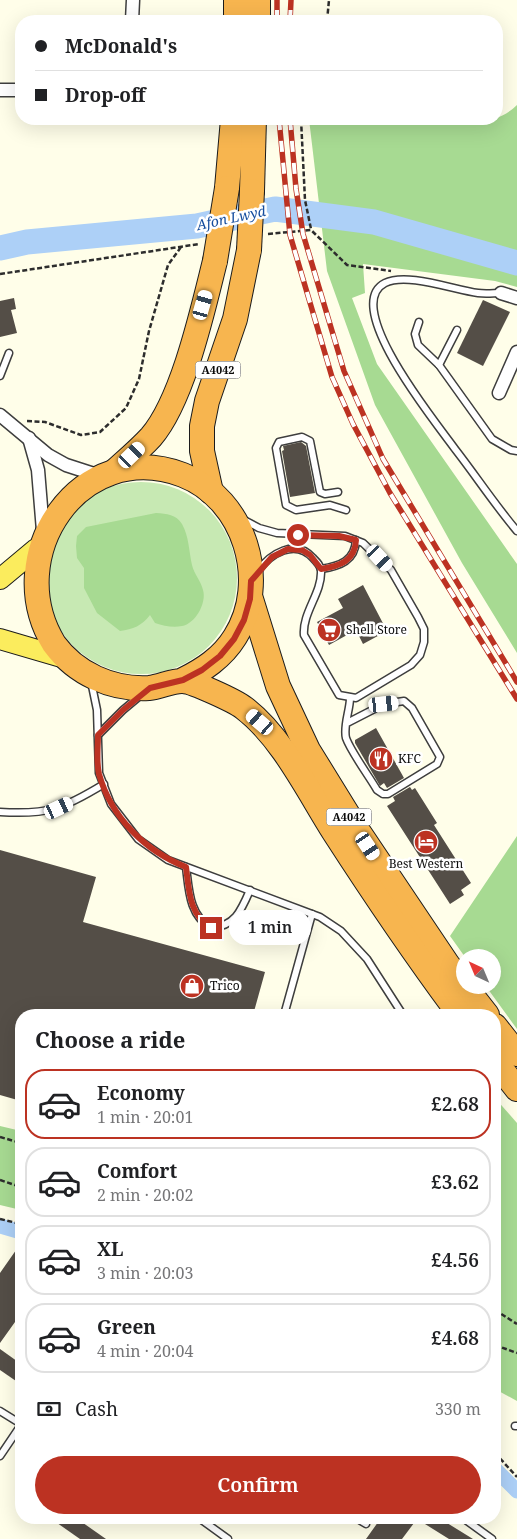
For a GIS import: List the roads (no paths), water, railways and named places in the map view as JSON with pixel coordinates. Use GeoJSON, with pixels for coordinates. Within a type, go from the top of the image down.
{"type":"FeatureCollection","features":[{"type":"Feature","properties":{"kind":"highway"},"geometry":{"type":"LineString","coordinates":[[236,0],[236,15]]}},
{"type":"Feature","properties":{"kind":"highway"},"geometry":{"type":"LineString","coordinates":[[258,0],[258,15]]}},
{"type":"Feature","properties":{"kind":"highway","name":"A4042"},"geometry":{"type":"LineString","coordinates":[[108,474],[152,436],[174,395],[187,362],[208,252],[227,188],[232,125]]}},
{"type":"Feature","properties":{"kind":"highway","name":"A4042"},"geometry":{"type":"LineString","coordinates":[[211,492],[202,451],[202,426],[207,401],[235,318],[257,242],[252,191],[254,125]]}},
{"type":"Feature","properties":{"kind":"highway"},"geometry":{"type":"LineString","coordinates":[[144,468],[173,472],[199,484],[211,492],[230,512],[247,550],[251,590],[244,620],[234,639],[220,656],[202,670],[183,680],[150,688],[115,685],[90,675],[68,659],[54,644],[36,608],[33,589],[33,568],[40,540],[66,498],[82,486],[108,474],[144,468]]}},
{"type":"Feature","properties":{"kind":"highway","name":"A4042"},"geometry":{"type":"LineString","coordinates":[[251,590],[278,686],[308,750],[358,831],[438,949],[483,1009]]}},
{"type":"Feature","properties":{"kind":"highway","name":"A4042"},"geometry":{"type":"LineString","coordinates":[[183,680],[230,699],[242,706],[260,722],[278,745],[340,841],[456,1009]]}},
{"type":"Feature","properties":{"kind":"highway"},"geometry":{"type":"LineString","coordinates":[[501,1034],[517,1054]]}},
{"type":"Feature","properties":{"kind":"highway"},"geometry":{"type":"LineString","coordinates":[[501,1069],[517,1089]]}},
{"type":"Feature","properties":{"kind":"main road"},"geometry":{"type":"LineString","coordinates":[[0,580],[40,540]]}},
{"type":"Feature","properties":{"kind":"main road"},"geometry":{"type":"LineString","coordinates":[[0,639],[68,659]]}},
{"type":"Feature","properties":{"kind":"street"},"geometry":{"type":"LineString","coordinates":[[132,15],[133,0]]}},
{"type":"Feature","properties":{"kind":"street"},"geometry":{"type":"LineString","coordinates":[[0,90],[15,90]]}},
{"type":"Feature","properties":{"kind":"street"},"geometry":{"type":"LineString","coordinates":[[501,293],[517,298]]}},
{"type":"Feature","properties":{"kind":"street"},"geometry":{"type":"LineString","coordinates":[[499,393],[517,352]]}},
{"type":"Feature","properties":{"kind":"street"},"geometry":{"type":"LineString","coordinates":[[3,417],[48,455],[66,465],[108,474]]}},
{"type":"Feature","properties":{"kind":"street"},"geometry":{"type":"LineString","coordinates":[[29,438],[38,470],[40,540]]}},
{"type":"Feature","properties":{"kind":"lane"},"geometry":{"type":"LineString","coordinates":[[501,293],[480,293],[397,279],[384,284],[378,289],[374,298],[375,316],[397,369],[517,531]]}},
{"type":"Feature","properties":{"kind":"lane"},"geometry":{"type":"LineString","coordinates":[[419,322],[415,334],[418,345],[439,365],[492,439],[510,450],[517,450]]}},
{"type":"Feature","properties":{"kind":"lane"},"geometry":{"type":"LineString","coordinates":[[439,365],[457,330]]}},
{"type":"Feature","properties":{"kind":"lane"},"geometry":{"type":"LineString","coordinates":[[0,376],[9,353]]}},
{"type":"Feature","properties":{"kind":"lane"},"geometry":{"type":"LineString","coordinates":[[338,492],[325,494],[320,492],[310,440],[302,437],[279,442],[276,448],[286,505],[296,510],[330,505],[346,510]]}},
{"type":"Feature","properties":{"kind":"lane"},"geometry":{"type":"LineString","coordinates":[[230,512],[249,523],[272,532],[307,536],[339,536],[356,540],[372,551],[391,570],[421,623],[425,636],[423,649],[411,665],[356,698],[339,695],[334,690],[304,635],[304,627],[319,588],[321,569],[306,552],[288,549],[277,553],[267,561],[251,590]]}},
{"type":"Feature","properties":{"kind":"lane"},"geometry":{"type":"LineString","coordinates":[[321,569],[342,564],[350,558],[355,550],[356,540]]}},
{"type":"Feature","properties":{"kind":"lane"},"geometry":{"type":"LineString","coordinates":[[90,675],[97,710],[99,773],[111,804],[138,839],[168,860],[312,914],[341,931],[367,959],[399,1009]]}},
{"type":"Feature","properties":{"kind":"lane"},"geometry":{"type":"LineString","coordinates":[[98,735],[123,710],[150,688]]}},
{"type":"Feature","properties":{"kind":"lane"},"geometry":{"type":"LineString","coordinates":[[347,723],[384,704],[404,701],[412,708],[440,757],[437,764],[388,794],[383,794],[377,790],[346,737],[347,723],[350,710],[350,698]]}},
{"type":"Feature","properties":{"kind":"lane"},"geometry":{"type":"LineString","coordinates":[[0,812],[33,814],[59,808],[104,784]]}},
{"type":"Feature","properties":{"kind":"lane"},"geometry":{"type":"LineString","coordinates":[[186,867],[190,897],[195,913],[202,923],[211,928],[231,923],[239,914],[250,890]]}},
{"type":"Feature","properties":{"kind":"lane"},"geometry":{"type":"LineString","coordinates":[[286,1009],[312,914]]}},
{"type":"Feature","properties":{"kind":"lane"},"geometry":{"type":"LineString","coordinates":[[0,1411],[15,1421]]}},
{"type":"Feature","properties":{"kind":"lane"},"geometry":{"type":"LineString","coordinates":[[0,1456],[15,1434]]}},
{"type":"Feature","properties":{"kind":"lane"},"geometry":{"type":"LineString","coordinates":[[207,1524],[228,1539]]}},
{"type":"Feature","properties":{"kind":"lane"},"geometry":{"type":"LineString","coordinates":[[471,1524],[492,1539]]}},
{"type":"Feature","properties":{"kind":"waterway","name":"Afon Lwyd"},"geometry":{"type":"LineString","coordinates":[[0,248],[27,242],[197,226],[275,209],[374,222],[517,263]]}},
{"type":"Feature","properties":{"kind":"waterway"},"geometry":{"type":"LineString","coordinates":[[0,1226],[15,1230]]}},
{"type":"Feature","properties":{"kind":"waterway"},"geometry":{"type":"LineString","coordinates":[[501,1475],[517,1491]]}},
{"type":"Feature","properties":{"kind":"railway"},"geometry":{"type":"LineString","coordinates":[[277,0],[277,15]]}},
{"type":"Feature","properties":{"kind":"railway"},"geometry":{"type":"LineString","coordinates":[[290,15],[291,0]]}},
{"type":"Feature","properties":{"kind":"railway"},"geometry":{"type":"LineString","coordinates":[[280,125],[290,235],[332,377],[353,424],[390,493],[517,699]]}},
{"type":"Feature","properties":{"kind":"railway"},"geometry":{"type":"LineString","coordinates":[[291,125],[296,189],[303,234],[344,371],[383,459],[517,682]]}},
{"type":"Feature","properties":{"kind":"place","name":"Shell Store"},"geometry":{"type":"Point","coordinates":[329,630]}},
{"type":"Feature","properties":{"kind":"place","name":"KFC"},"geometry":{"type":"Point","coordinates":[381,759]}},
{"type":"Feature","properties":{"kind":"place","name":"Best Western"},"geometry":{"type":"Point","coordinates":[426,842]}},
{"type":"Feature","properties":{"kind":"place","name":"Trico"},"geometry":{"type":"Point","coordinates":[192,986]}}]}
